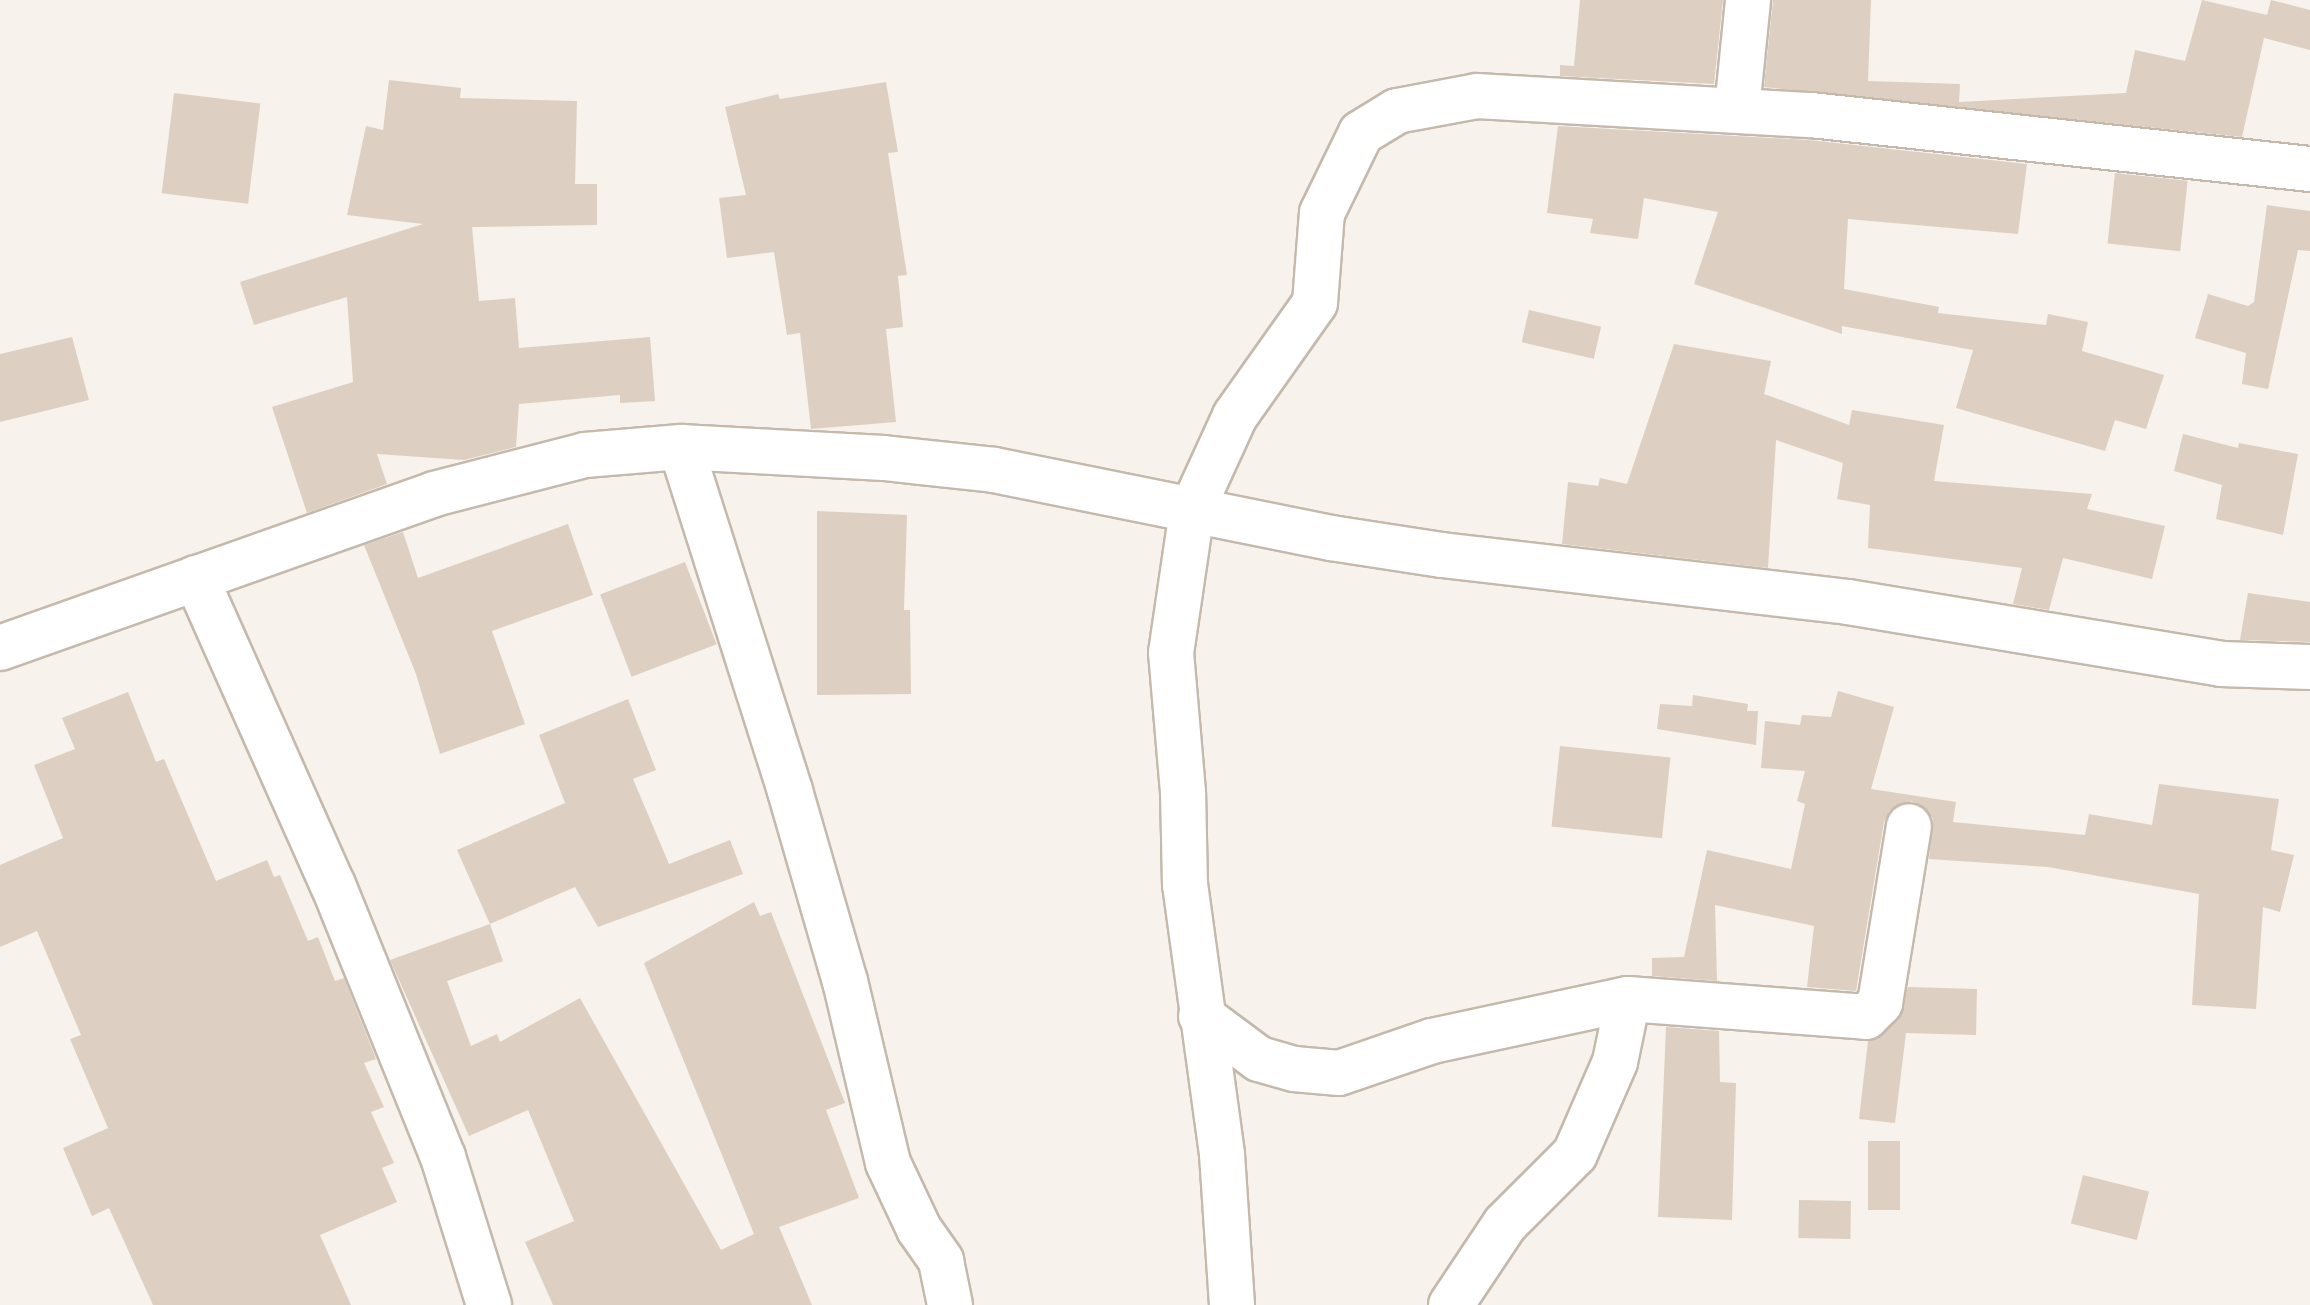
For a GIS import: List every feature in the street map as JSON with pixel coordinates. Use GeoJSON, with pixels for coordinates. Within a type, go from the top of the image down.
{"type":"FeatureCollection","features":[{"type":"Feature","properties":{"kind":"street"},"geometry":{"type":"LineString","coordinates":[[1737,109],[1748,0]]}},
{"type":"Feature","properties":{"kind":"street"},"geometry":{"type":"LineString","coordinates":[[1232,1305],[1222,1154],[1185,885],[1171,653],[1192,510],[1235,416],[1315,303],[1322,213],[1361,133],[1397,111],[1477,96],[1737,109],[2167,150],[2310,169]]}},
{"type":"Feature","properties":{"kind":"street"},"geometry":{"type":"LineString","coordinates":[[681,447],[790,791],[845,981],[888,1163],[919,1229],[941,1261],[950,1305]]}},
{"type":"Feature","properties":{"kind":"street"},"geometry":{"type":"LineString","coordinates":[[0,648],[196,578],[531,466],[585,455],[681,447],[884,458],[994,470],[1442,555],[1848,602],[2221,664],[2310,667]]}},
{"type":"Feature","properties":{"kind":"street"},"geometry":{"type":"LineString","coordinates":[[196,578],[333,885],[437,1143],[489,1305]]}},
{"type":"Feature","properties":{"kind":"street"},"geometry":{"type":"LineString","coordinates":[[1201,1016],[1259,1059],[1294,1069],[1339,1073],[1432,1041],[1628,999],[1866,1017],[1880,1003],[1909,826]]}},
{"type":"Feature","properties":{"kind":"street"},"geometry":{"type":"LineString","coordinates":[[1451,1305],[1505,1224],[1575,1154],[1615,1062],[1628,999]]}},
{"type":"Feature","properties":{"kind":"building"},"geometry":{"type":"Polygon","coordinates":[[[1580,0],[1723,0],[1714,84],[1560,76],[1560,65],[1574,66],[1580,0]]]}},
{"type":"Feature","properties":{"kind":"building"},"geometry":{"type":"Polygon","coordinates":[[[1773,0],[1871,0],[1868,81],[1960,84],[1959,102],[2126,93],[2135,50],[2185,61],[2202,0],[2267,15],[2271,0],[2310,10],[2310,50],[2264,38],[2242,137],[1764,87],[1773,0]]]}},
{"type":"Feature","properties":{"kind":"building"},"geometry":{"type":"Polygon","coordinates":[[[389,80],[461,88],[460,98],[577,101],[575,184],[597,184],[597,225],[472,227],[479,301],[515,298],[519,348],[650,337],[655,401],[620,403],[620,395],[519,404],[516,447],[464,460],[377,454],[387,484],[307,513],[272,407],[353,382],[347,297],[254,325],[240,282],[423,224],[347,215],[366,126],[383,130],[389,80]]]}},
{"type":"Feature","properties":{"kind":"building"},"geometry":{"type":"Polygon","coordinates":[[[886,82],[898,152],[888,153],[907,275],[898,276],[903,327],[886,329],[896,422],[811,429],[800,333],[787,335],[774,252],[727,258],[719,198],[746,195],[725,107],[778,94],[780,99],[886,82]]]}},
{"type":"Feature","properties":{"kind":"building"},"geometry":{"type":"Polygon","coordinates":[[[174,93],[260,104],[248,204],[162,193],[174,93]]]}},
{"type":"Feature","properties":{"kind":"building"},"geometry":{"type":"Polygon","coordinates":[[[1558,126],[1809,140],[2027,164],[2018,234],[1848,219],[1844,289],[1939,307],[1938,313],[2046,325],[2048,314],[2088,322],[2082,351],[2164,375],[2146,429],[2115,420],[2105,451],[1956,408],[1973,350],[1842,326],[1842,334],[1694,284],[1718,212],[1644,198],[1638,239],[1590,233],[1593,219],[1547,213],[1558,126]]]}},
{"type":"Feature","properties":{"kind":"building"},"geometry":{"type":"Polygon","coordinates":[[[2115,173],[2188,181],[2180,251],[2108,244],[2115,173]]]}},
{"type":"Feature","properties":{"kind":"building"},"geometry":{"type":"Polygon","coordinates":[[[2267,205],[2310,211],[2310,251],[2298,250],[2268,389],[2242,384],[2246,353],[2195,338],[2208,294],[2248,306],[2254,302],[2267,205]]]}},
{"type":"Feature","properties":{"kind":"building"},"geometry":{"type":"Polygon","coordinates":[[[1529,310],[1601,327],[1594,359],[1522,342],[1529,310]]]}},
{"type":"Feature","properties":{"kind":"building"},"geometry":{"type":"Polygon","coordinates":[[[72,337],[89,400],[0,422],[0,354],[72,337]]]}},
{"type":"Feature","properties":{"kind":"building"},"geometry":{"type":"Polygon","coordinates":[[[1674,344],[1771,361],[1764,394],[1849,425],[1852,410],[1944,425],[1934,481],[2092,494],[2087,509],[2165,526],[2152,579],[2063,558],[2049,610],[2013,604],[2022,568],[1868,548],[1870,505],[1837,499],[1843,463],[1776,440],[1768,568],[1562,544],[1568,482],[1598,486],[1600,478],[1627,484],[1674,344]]]}},
{"type":"Feature","properties":{"kind":"building"},"geometry":{"type":"Polygon","coordinates":[[[2183,434],[2238,448],[2239,443],[2298,454],[2283,535],[2216,519],[2222,485],[2174,471],[2183,434]]]}},
{"type":"Feature","properties":{"kind":"building"},"geometry":{"type":"Polygon","coordinates":[[[817,511],[907,515],[904,610],[910,610],[911,694],[817,695],[817,511]]]}},
{"type":"Feature","properties":{"kind":"building"},"geometry":{"type":"Polygon","coordinates":[[[568,524],[593,595],[492,631],[525,724],[440,754],[416,674],[364,545],[403,532],[418,578],[568,524]]]}},
{"type":"Feature","properties":{"kind":"building"},"geometry":{"type":"Polygon","coordinates":[[[685,562],[717,644],[632,677],[600,595],[685,562]]]}},
{"type":"Feature","properties":{"kind":"building"},"geometry":{"type":"Polygon","coordinates":[[[2248,593],[2310,602],[2310,642],[2240,640],[2248,593]]]}},
{"type":"Feature","properties":{"kind":"building"},"geometry":{"type":"Polygon","coordinates":[[[1838,691],[1894,707],[1871,789],[1956,802],[1953,822],[2085,835],[2089,814],[2152,825],[2159,784],[2279,799],[2271,850],[2294,855],[2280,912],[2263,907],[2256,1009],[2192,1005],[2199,894],[2048,867],[1929,859],[1933,818],[1912,801],[1890,810],[1884,822],[1856,991],[1807,987],[1814,926],[1715,905],[1717,981],[1652,976],[1652,958],[1684,957],[1707,850],[1791,869],[1805,804],[1797,801],[1805,771],[1761,768],[1765,721],[1800,725],[1802,715],[1831,717],[1838,691]]]}},
{"type":"Feature","properties":{"kind":"building"},"geometry":{"type":"Polygon","coordinates":[[[128,692],[156,762],[164,759],[216,881],[267,860],[274,877],[280,875],[308,941],[318,937],[335,981],[344,978],[376,1059],[364,1063],[384,1107],[371,1112],[394,1163],[382,1168],[397,1202],[320,1235],[351,1305],[153,1305],[109,1208],[92,1216],[63,1148],[108,1128],[70,1039],[81,1035],[37,931],[0,947],[0,865],[63,838],[34,765],[75,749],[62,718],[128,692]]]}},
{"type":"Feature","properties":{"kind":"building"},"geometry":{"type":"Polygon","coordinates":[[[1693,695],[1748,704],[1747,711],[1758,711],[1756,745],[1657,729],[1660,704],[1692,706],[1693,695]]]}},
{"type":"Feature","properties":{"kind":"building"},"geometry":{"type":"Polygon","coordinates":[[[628,699],[656,770],[633,779],[669,864],[730,840],[743,874],[598,927],[575,887],[490,924],[457,850],[565,803],[539,735],[628,699]]]}},
{"type":"Feature","properties":{"kind":"building"},"geometry":{"type":"Polygon","coordinates":[[[1560,746],[1670,758],[1662,838],[1552,827],[1560,746]]]}},
{"type":"Feature","properties":{"kind":"building"},"geometry":{"type":"Polygon","coordinates":[[[754,902],[760,916],[771,912],[845,1103],[826,1110],[859,1198],[779,1227],[812,1305],[553,1305],[525,1242],[574,1221],[528,1110],[469,1136],[390,960],[490,924],[503,961],[447,981],[471,1046],[497,1034],[500,1042],[580,998],[721,1250],[754,1234],[644,963],[754,902]]]}},
{"type":"Feature","properties":{"kind":"building"},"geometry":{"type":"Polygon","coordinates":[[[1908,987],[1977,989],[1976,1035],[1906,1033],[1895,1123],[1859,1119],[1868,1041],[1898,1021],[1908,987]]]}},
{"type":"Feature","properties":{"kind":"building"},"geometry":{"type":"Polygon","coordinates":[[[1666,1027],[1719,1031],[1720,1082],[1736,1083],[1732,1220],[1658,1217],[1666,1027]]]}},
{"type":"Feature","properties":{"kind":"building"},"geometry":{"type":"Polygon","coordinates":[[[1868,1141],[1900,1141],[1900,1210],[1868,1210],[1868,1141]]]}},
{"type":"Feature","properties":{"kind":"building"},"geometry":{"type":"Polygon","coordinates":[[[2083,1175],[2149,1191],[2137,1240],[2071,1224],[2083,1175]]]}},
{"type":"Feature","properties":{"kind":"building"},"geometry":{"type":"Polygon","coordinates":[[[1799,1200],[1851,1201],[1850,1239],[1798,1238],[1799,1200]]]}}]}
